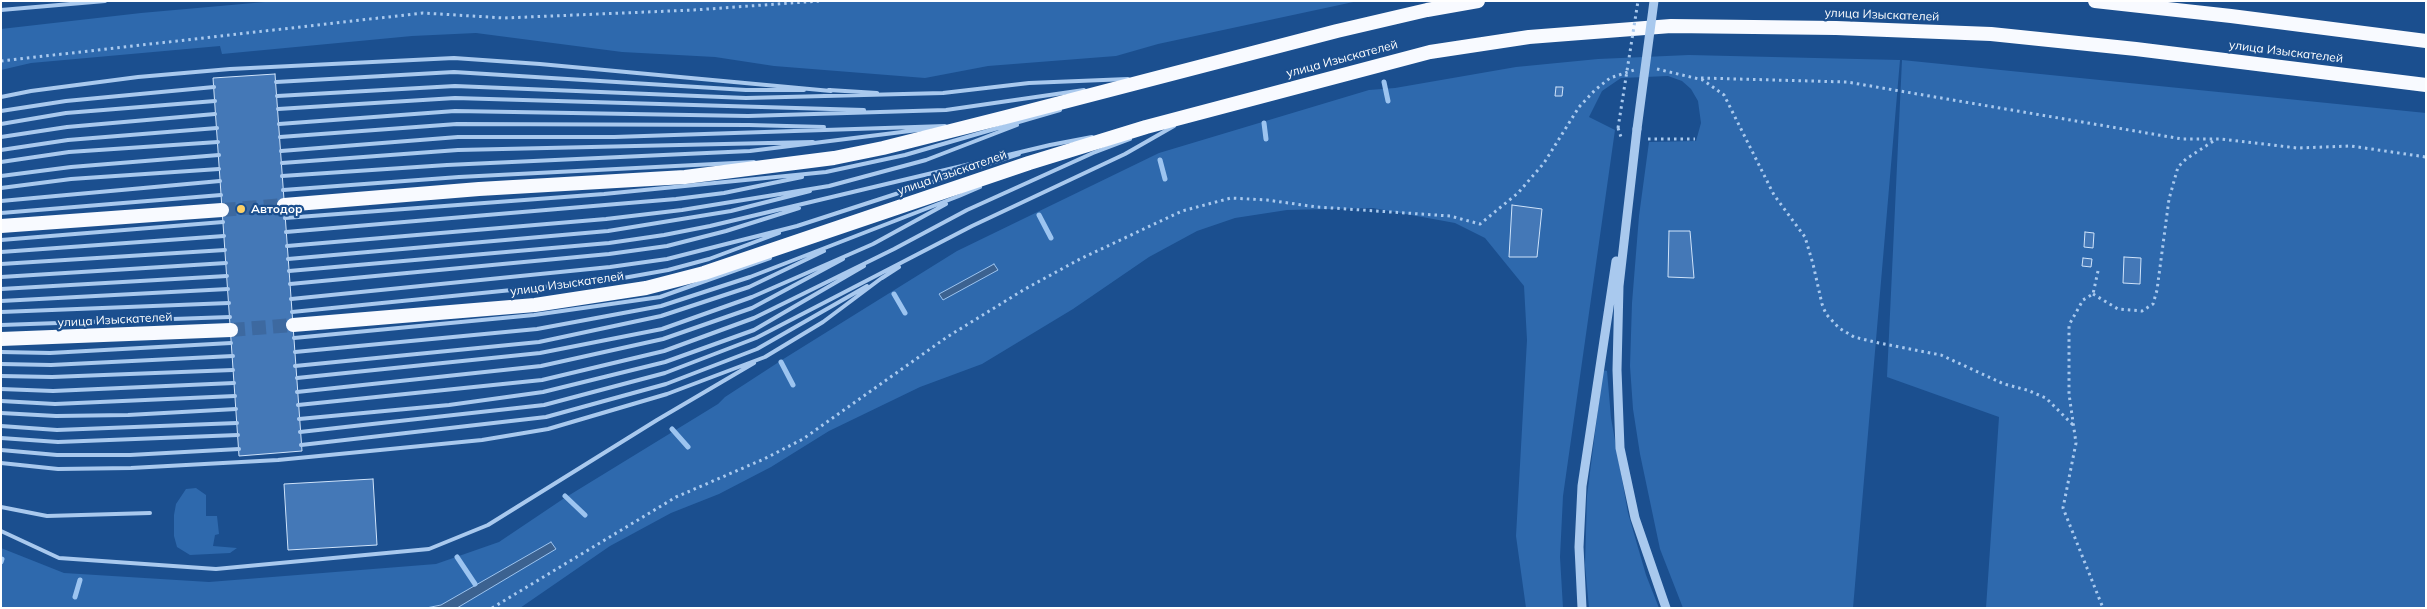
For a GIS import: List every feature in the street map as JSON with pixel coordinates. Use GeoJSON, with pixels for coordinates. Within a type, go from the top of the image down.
{"type":"FeatureCollection","features":[{"type":"Feature","properties":{"kind":"highway"},"geometry":{"type":"LineString","coordinates":[[285,211],[479,189],[685,176],[834,158],[966,128],[1337,31],[1428,10],[1478,1]]}},
{"type":"Feature","properties":{"kind":"highway"},"geometry":{"type":"LineString","coordinates":[[2095,1],[2426,41]]}},
{"type":"Feature","properties":{"kind":"highway","name":"улица Изыскателей"},"geometry":{"type":"LineString","coordinates":[[293,325],[535,305],[614,294],[704,273],[1029,163],[1146,127],[1430,52],[1529,37],[1671,26],[1826,28],[1991,34],[2219,59],[2426,85]]}},
{"type":"Feature","properties":{"kind":"highway"},"geometry":{"type":"LineString","coordinates":[[1,226],[223,216]]}},
{"type":"Feature","properties":{"kind":"highway","name":"улица Изыскателей"},"geometry":{"type":"LineString","coordinates":[[1,339],[231,330]]}},
{"type":"Feature","properties":{"kind":"street"},"geometry":{"type":"LineString","coordinates":[[1654,1],[1619,286],[1617,370],[1620,448],[1635,518],[1666,608]]}},
{"type":"Feature","properties":{"kind":"street"},"geometry":{"type":"LineString","coordinates":[[1582,608],[1579,547],[1582,486],[1637,130]]}},
{"type":"Feature","properties":{"kind":"lane"},"geometry":{"type":"LineString","coordinates":[[1,10],[105,1]]}},
{"type":"Feature","properties":{"kind":"lane"},"geometry":{"type":"LineString","coordinates":[[1,98],[31,91],[138,76],[454,58],[831,90],[912,94]]}},
{"type":"Feature","properties":{"kind":"lane"},"geometry":{"type":"LineString","coordinates":[[276,82],[454,72],[746,90],[831,90]]}},
{"type":"Feature","properties":{"kind":"lane"},"geometry":{"type":"LineString","coordinates":[[277,96],[455,86],[746,98],[912,94],[1079,80],[1158,79]]}},
{"type":"Feature","properties":{"kind":"lane"},"geometry":{"type":"LineString","coordinates":[[1076,105],[1158,79]]}},
{"type":"Feature","properties":{"kind":"lane"},"geometry":{"type":"LineString","coordinates":[[279,124],[455,111],[748,116],[911,111],[978,106],[1158,79]]}},
{"type":"Feature","properties":{"kind":"lane"},"geometry":{"type":"LineString","coordinates":[[1,110],[66,101],[214,87]]}},
{"type":"Feature","properties":{"kind":"lane"},"geometry":{"type":"LineString","coordinates":[[278,109],[454,98],[911,111]]}},
{"type":"Feature","properties":{"kind":"lane"},"geometry":{"type":"LineString","coordinates":[[1,124],[66,113],[215,101]]}},
{"type":"Feature","properties":{"kind":"lane"},"geometry":{"type":"LineString","coordinates":[[286,232],[605,206],[724,193],[905,155],[1068,108]]}},
{"type":"Feature","properties":{"kind":"lane"},"geometry":{"type":"LineString","coordinates":[[1,137],[67,127],[216,114]]}},
{"type":"Feature","properties":{"kind":"lane"},"geometry":{"type":"LineString","coordinates":[[298,405],[542,380],[664,351],[754,318],[894,249],[967,210],[1084,157],[1194,115]]}},
{"type":"Feature","properties":{"kind":"lane"},"geometry":{"type":"LineString","coordinates":[[300,432],[544,405],[665,373],[756,338],[972,226],[1125,154],[1194,115]]}},
{"type":"Feature","properties":{"kind":"lane"},"geometry":{"type":"LineString","coordinates":[[288,259],[608,231],[732,211],[926,160],[1040,116]]}},
{"type":"Feature","properties":{"kind":"lane"},"geometry":{"type":"LineString","coordinates":[[280,137],[457,124],[749,124],[852,128]]}},
{"type":"Feature","properties":{"kind":"lane"},"geometry":{"type":"LineString","coordinates":[[281,151],[458,137],[652,136],[852,128],[950,126],[966,128]]}},
{"type":"Feature","properties":{"kind":"lane"},"geometry":{"type":"LineString","coordinates":[[282,176],[447,165],[750,151],[950,126]]}},
{"type":"Feature","properties":{"kind":"lane"},"geometry":{"type":"LineString","coordinates":[[289,271],[609,243],[710,226],[1050,144],[1146,127]]}},
{"type":"Feature","properties":{"kind":"lane"},"geometry":{"type":"LineString","coordinates":[[1,150],[68,140],[216,128]]}},
{"type":"Feature","properties":{"kind":"lane"},"geometry":{"type":"LineString","coordinates":[[282,163],[458,150],[840,141]]}},
{"type":"Feature","properties":{"kind":"lane"},"geometry":{"type":"LineString","coordinates":[[1,162],[69,152],[218,142]]}},
{"type":"Feature","properties":{"kind":"lane"},"geometry":{"type":"LineString","coordinates":[[293,325],[612,280],[668,270],[709,259],[797,226],[1050,144]]}},
{"type":"Feature","properties":{"kind":"lane"},"geometry":{"type":"LineString","coordinates":[[1,176],[70,167],[219,155]]}},
{"type":"Feature","properties":{"kind":"lane"},"geometry":{"type":"LineString","coordinates":[[283,190],[459,177],[834,158]]}},
{"type":"Feature","properties":{"kind":"lane"},"geometry":{"type":"LineString","coordinates":[[297,392],[540,366],[663,339],[752,308],[959,196],[1029,163]]}},
{"type":"Feature","properties":{"kind":"lane"},"geometry":{"type":"LineString","coordinates":[[1,188],[71,180],[219,169]]}},
{"type":"Feature","properties":{"kind":"lane"},"geometry":{"type":"LineString","coordinates":[[285,211],[604,194],[826,172]]}},
{"type":"Feature","properties":{"kind":"lane"},"geometry":{"type":"LineString","coordinates":[[1,201],[220,181]]}},
{"type":"Feature","properties":{"kind":"lane"},"geometry":{"type":"LineString","coordinates":[[287,246],[606,219],[682,210],[829,186]]}},
{"type":"Feature","properties":{"kind":"lane"},"geometry":{"type":"LineString","coordinates":[[1,213],[221,195]]}},
{"type":"Feature","properties":{"kind":"lane"},"geometry":{"type":"LineString","coordinates":[[295,352],[537,329],[661,306],[750,277],[959,196]]}},
{"type":"Feature","properties":{"kind":"lane"},"geometry":{"type":"LineString","coordinates":[[290,284],[609,254],[667,246],[726,231],[830,198]]}},
{"type":"Feature","properties":{"kind":"lane"},"geometry":{"type":"LineString","coordinates":[[1,240],[223,216]]}},
{"type":"Feature","properties":{"kind":"lane"},"geometry":{"type":"LineString","coordinates":[[291,299],[610,267],[667,259],[797,226]]}},
{"type":"Feature","properties":{"kind":"lane"},"geometry":{"type":"LineString","coordinates":[[1,252],[224,236]]}},
{"type":"Feature","properties":{"kind":"lane"},"geometry":{"type":"LineString","coordinates":[[296,366],[538,342],[661,316],[749,287],[852,237]]}},
{"type":"Feature","properties":{"kind":"lane"},"geometry":{"type":"LineString","coordinates":[[297,378],[540,354],[662,328],[752,297],[873,244]]}},
{"type":"Feature","properties":{"kind":"lane"},"geometry":{"type":"LineString","coordinates":[[299,419],[448,405],[543,392],[665,362],[754,330],[894,249]]}},
{"type":"Feature","properties":{"kind":"lane"},"geometry":{"type":"LineString","coordinates":[[1,264],[225,250]]}},
{"type":"Feature","properties":{"kind":"lane"},"geometry":{"type":"LineString","coordinates":[[1,532],[59,558],[216,568],[429,549],[488,525],[657,420],[823,322],[883,277],[918,254]]}},
{"type":"Feature","properties":{"kind":"lane"},"geometry":{"type":"LineString","coordinates":[[1,276],[226,264]]}},
{"type":"Feature","properties":{"kind":"lane"},"geometry":{"type":"LineString","coordinates":[[1,289],[227,276]]}},
{"type":"Feature","properties":{"kind":"lane"},"geometry":{"type":"LineString","coordinates":[[301,445],[546,417],[666,384],[757,349],[883,277]]}},
{"type":"Feature","properties":{"kind":"lane"},"geometry":{"type":"LineString","coordinates":[[1,301],[228,289]]}},
{"type":"Feature","properties":{"kind":"lane"},"geometry":{"type":"LineString","coordinates":[[1,312],[229,303]]}},
{"type":"Feature","properties":{"kind":"lane"},"geometry":{"type":"LineString","coordinates":[[1,325],[231,330]]}},
{"type":"Feature","properties":{"kind":"lane"},"geometry":{"type":"LineString","coordinates":[[1,352],[50,353],[231,330]]}},
{"type":"Feature","properties":{"kind":"lane"},"geometry":{"type":"LineString","coordinates":[[1,364],[51,365],[232,356]]}},
{"type":"Feature","properties":{"kind":"lane"},"geometry":{"type":"LineString","coordinates":[[1,463],[58,469],[131,468],[278,460],[482,440],[548,428],[658,396],[765,357]]}},
{"type":"Feature","properties":{"kind":"lane"},"geometry":{"type":"LineString","coordinates":[[1,376],[52,377],[233,370]]}},
{"type":"Feature","properties":{"kind":"lane"},"geometry":{"type":"LineString","coordinates":[[1,389],[54,391],[234,383]]}},
{"type":"Feature","properties":{"kind":"lane"},"geometry":{"type":"LineString","coordinates":[[1,402],[54,404],[235,396]]}},
{"type":"Feature","properties":{"kind":"lane"},"geometry":{"type":"LineString","coordinates":[[1,413],[56,416],[128,415],[236,409]]}},
{"type":"Feature","properties":{"kind":"lane"},"geometry":{"type":"LineString","coordinates":[[1,426],[57,430],[237,423]]}},
{"type":"Feature","properties":{"kind":"lane"},"geometry":{"type":"LineString","coordinates":[[1,438],[58,442],[238,435]]}},
{"type":"Feature","properties":{"kind":"lane"},"geometry":{"type":"LineString","coordinates":[[1,450],[57,455],[130,455],[239,449]]}},
{"type":"Feature","properties":{"kind":"lane"},"geometry":{"type":"LineString","coordinates":[[1,507],[47,516],[150,513]]}},
{"type":"Feature","properties":{"kind":"path"},"geometry":{"type":"LineString","coordinates":[[1,62],[423,13],[504,18],[694,10],[819,1]]}},
{"type":"Feature","properties":{"kind":"path"},"geometry":{"type":"LineString","coordinates":[[1618,128],[1638,1]]}},
{"type":"Feature","properties":{"kind":"path"},"geometry":{"type":"LineString","coordinates":[[1652,68],[1696,78],[1714,86],[1724,95],[1774,195],[1804,237],[1814,264],[1822,304],[1826,314],[1839,328],[1854,336],[1879,343],[1941,355],[2004,384],[2027,390],[2046,398],[2074,426]]}},
{"type":"Feature","properties":{"kind":"path"},"geometry":{"type":"LineString","coordinates":[[492,608],[676,496],[764,459],[803,439],[947,337],[1025,289],[1095,251],[1182,211],[1231,198],[1267,200],[1317,208],[1450,216],[1480,224],[1518,194],[1544,164],[1579,107],[1595,90],[1610,78],[1624,72],[1642,69]]}},
{"type":"Feature","properties":{"kind":"path"},"geometry":{"type":"LineString","coordinates":[[1696,78],[1848,82],[2162,136],[2297,148],[2351,146],[2426,157]]}},
{"type":"Feature","properties":{"kind":"path"},"geometry":{"type":"LineString","coordinates":[[1647,139],[1695,139]]}},
{"type":"Feature","properties":{"kind":"path"},"geometry":{"type":"LineString","coordinates":[[2093,294],[2118,310],[2142,311],[2153,304],[2157,290],[2169,199],[2178,167],[2186,159],[2216,140]]}},
{"type":"Feature","properties":{"kind":"path"},"geometry":{"type":"LineString","coordinates":[[2098,271],[2093,294],[2083,300],[2069,325],[2069,394],[2076,443],[2063,508],[2103,608]]}},
{"type":"Feature","properties":{"kind":"shaded area"},"geometry":{"type":"Polygon","coordinates":[[[276,1],[1358,1],[1158,44],[1116,56],[988,66],[925,78],[774,66],[715,57],[622,52],[476,33],[412,36],[222,54],[220,46],[31,63],[1,70],[1,29],[141,13],[276,1]]]}},
{"type":"Feature","properties":{"kind":"shaded area"},"geometry":{"type":"Polygon","coordinates":[[[1689,55],[1900,60],[1853,608],[1683,608],[1660,549],[1640,454],[1633,409],[1630,366],[1632,303],[1639,216],[1649,142],[1696,141],[1701,123],[1698,101],[1691,89],[1682,81],[1668,76],[1621,78],[1602,91],[1589,117],[1615,130],[1563,496],[1560,557],[1563,608],[1526,608],[1516,536],[1527,340],[1524,286],[1485,238],[1455,223],[1373,208],[1287,210],[1235,218],[1197,231],[1149,257],[1073,309],[982,364],[920,387],[829,431],[771,467],[719,494],[671,513],[610,546],[520,608],[1,608],[1,548],[64,573],[209,582],[436,564],[499,542],[563,499],[718,404],[725,397],[785,358],[957,251],[1159,153],[1369,90],[1395,88],[1516,67],[1598,59],[1689,55]]]}},
{"type":"Feature","properties":{"kind":"shaded area"},"geometry":{"type":"Polygon","coordinates":[[[1902,60],[2426,113],[2426,608],[1986,608],[1999,417],[1887,377],[1902,60]]]}},
{"type":"Feature","properties":{"kind":"shaded area"},"geometry":{"type":"Polygon","coordinates":[[[994,264],[998,270],[943,300],[939,294],[994,264]]]}},
{"type":"Feature","properties":{"kind":"shaded area"},"geometry":{"type":"Polygon","coordinates":[[[1603,370],[1607,371],[1611,418],[1628,513],[1646,575],[1659,608],[1589,608],[1585,565],[1587,496],[1603,370]]]}},
{"type":"Feature","properties":{"kind":"shaded area"},"geometry":{"type":"Polygon","coordinates":[[[196,488],[206,495],[206,516],[217,516],[219,534],[215,535],[213,546],[237,548],[230,553],[190,555],[177,547],[174,536],[176,504],[186,489],[196,488]]]}},
{"type":"Feature","properties":{"kind":"shaded area"},"geometry":{"type":"Polygon","coordinates":[[[551,542],[556,549],[457,608],[426,608],[441,605],[551,542]]]}},
{"type":"Feature","properties":{"kind":"building"},"geometry":{"type":"Polygon","coordinates":[[[275,74],[302,451],[239,456],[213,78],[275,74]]]}},
{"type":"Feature","properties":{"kind":"building"},"geometry":{"type":"Polygon","coordinates":[[[1556,87],[1563,87],[1562,96],[1555,96],[1556,87]]]}},
{"type":"Feature","properties":{"kind":"building"},"geometry":{"type":"Polygon","coordinates":[[[1512,205],[1542,209],[1537,257],[1509,257],[1512,205]]]}},
{"type":"Feature","properties":{"kind":"building"},"geometry":{"type":"Polygon","coordinates":[[[1669,231],[1690,231],[1694,278],[1668,277],[1669,231]]]}},
{"type":"Feature","properties":{"kind":"building"},"geometry":{"type":"Polygon","coordinates":[[[2085,232],[2094,233],[2093,248],[2084,247],[2085,232]]]}},
{"type":"Feature","properties":{"kind":"building"},"geometry":{"type":"Polygon","coordinates":[[[2124,257],[2141,258],[2140,284],[2123,283],[2124,257]]]}},
{"type":"Feature","properties":{"kind":"building"},"geometry":{"type":"Polygon","coordinates":[[[2083,258],[2092,259],[2091,267],[2082,266],[2083,258]]]}},
{"type":"Feature","properties":{"kind":"building"},"geometry":{"type":"Polygon","coordinates":[[[373,479],[377,545],[288,550],[284,484],[373,479]]]}},
{"type":"Feature","properties":{"kind":"waterway"},"geometry":{"type":"LineString","coordinates":[[1384,82],[1388,101]]}},
{"type":"Feature","properties":{"kind":"waterway"},"geometry":{"type":"LineString","coordinates":[[1264,123],[1266,139]]}},
{"type":"Feature","properties":{"kind":"waterway"},"geometry":{"type":"LineString","coordinates":[[1160,160],[1165,179]]}},
{"type":"Feature","properties":{"kind":"waterway"},"geometry":{"type":"LineString","coordinates":[[1039,215],[1051,238]]}},
{"type":"Feature","properties":{"kind":"waterway"},"geometry":{"type":"LineString","coordinates":[[894,294],[905,313]]}},
{"type":"Feature","properties":{"kind":"waterway"},"geometry":{"type":"LineString","coordinates":[[781,362],[793,385]]}},
{"type":"Feature","properties":{"kind":"waterway"},"geometry":{"type":"LineString","coordinates":[[672,429],[688,447]]}},
{"type":"Feature","properties":{"kind":"waterway"},"geometry":{"type":"LineString","coordinates":[[565,496],[585,515]]}},
{"type":"Feature","properties":{"kind":"waterway"},"geometry":{"type":"LineString","coordinates":[[457,557],[475,584]]}},
{"type":"Feature","properties":{"kind":"waterway"},"geometry":{"type":"LineString","coordinates":[[75,597],[80,580]]}},
{"type":"Feature","properties":{"kind":"tunnel"},"geometry":{"type":"LineString","coordinates":[[222,210],[284,205]]}},
{"type":"Feature","properties":{"kind":"tunnel"},"geometry":{"type":"LineString","coordinates":[[231,330],[293,325]]}},
{"type":"Feature","properties":{"kind":"place","name":"Автодор"},"geometry":{"type":"Point","coordinates":[241,209]}}]}
